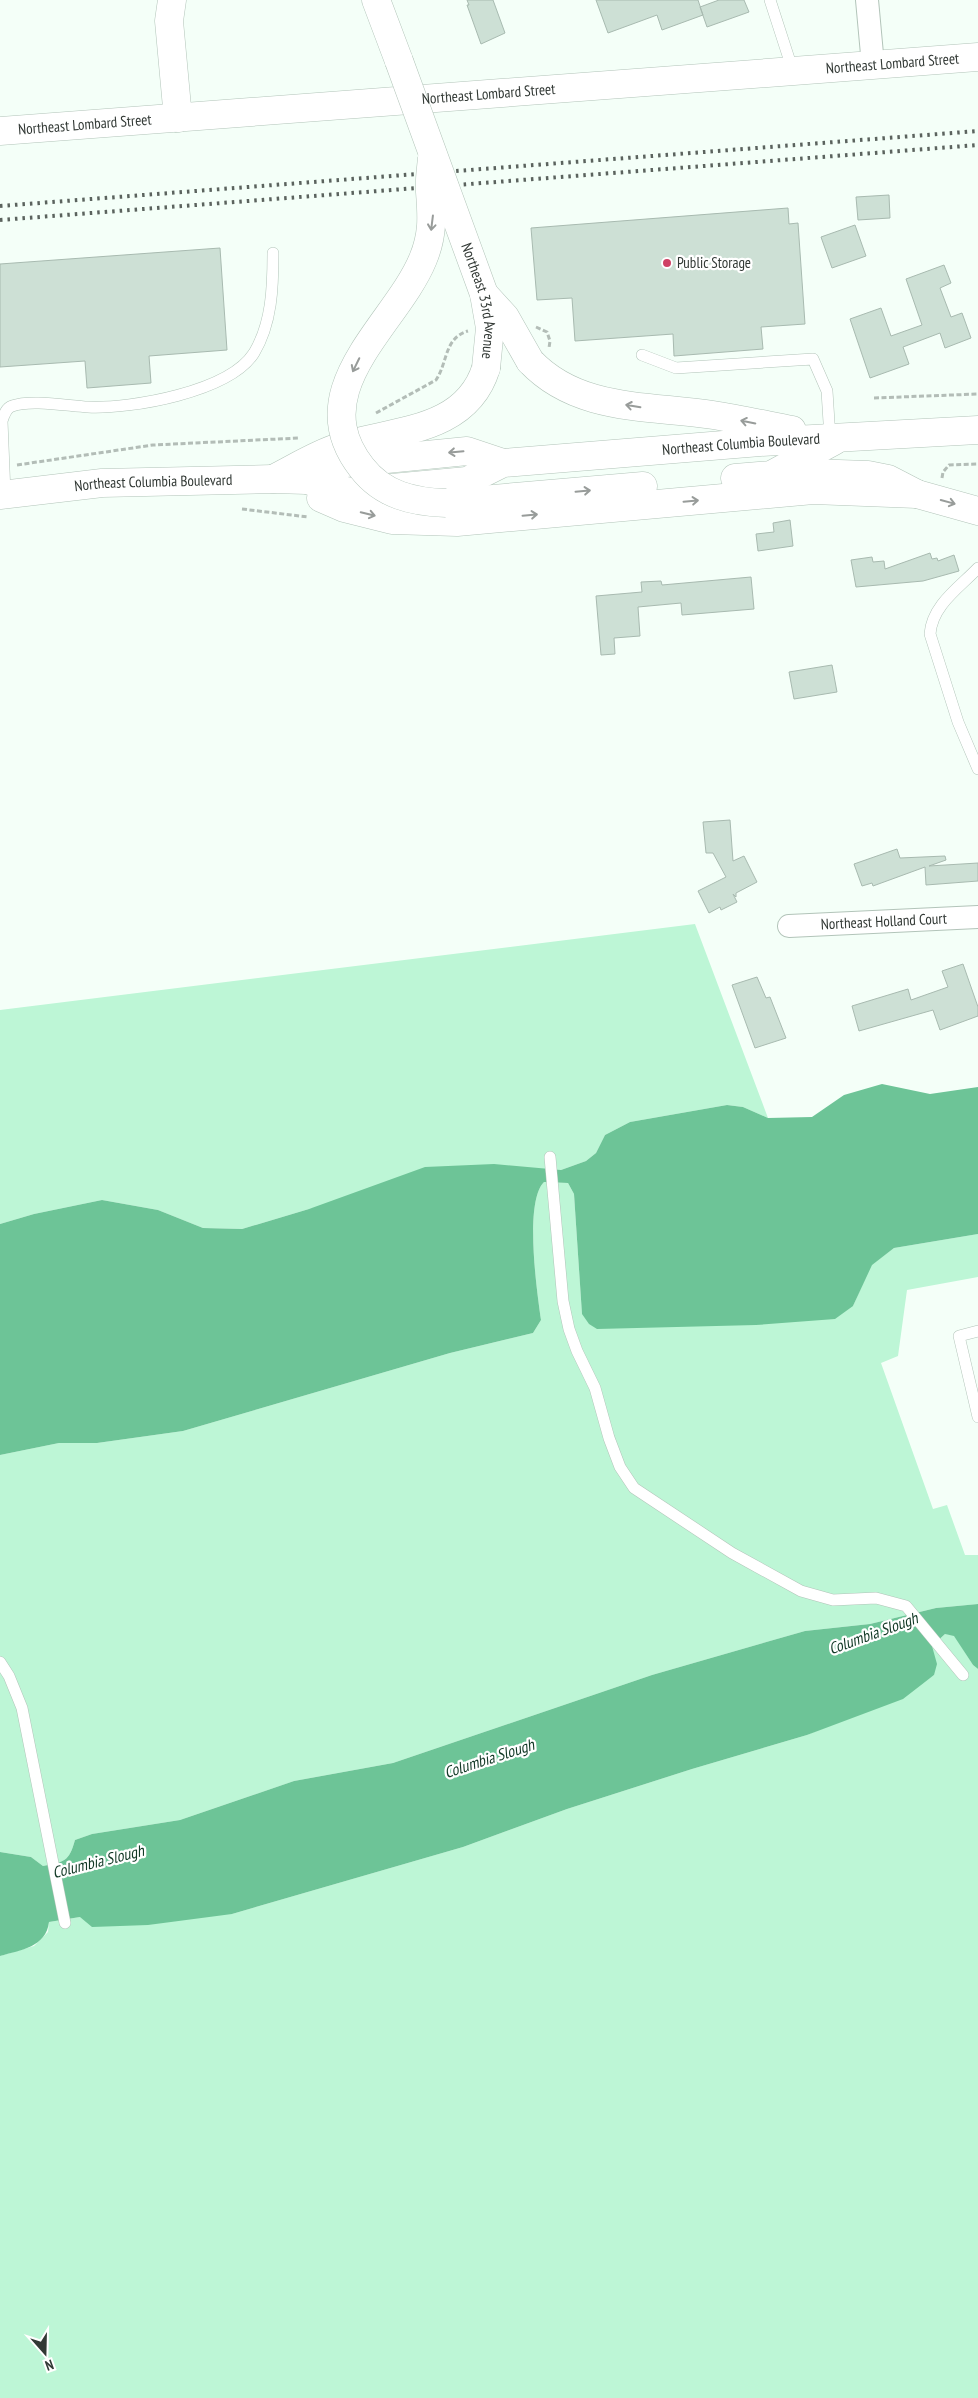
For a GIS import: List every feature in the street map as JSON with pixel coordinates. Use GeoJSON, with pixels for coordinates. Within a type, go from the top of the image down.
{"type":"FeatureCollection","features":[{"type":"Feature","properties":{"kind":"main road"},"geometry":{"type":"LineString","coordinates":[[172,0],[169,21],[178,118]]}},
{"type":"Feature","properties":{"kind":"main road","name":"Northeast 33rd Avenue"},"geometry":{"type":"LineString","coordinates":[[273,479],[327,452],[431,423],[448,416],[473,396],[482,383],[486,368],[490,328],[484,294],[432,158],[376,0]]}},
{"type":"Feature","properties":{"kind":"main road","name":"Northeast Lombard Street"},"geometry":{"type":"LineString","coordinates":[[0,131],[978,57]]}},
{"type":"Feature","properties":{"kind":"main road"},"geometry":{"type":"LineString","coordinates":[[432,158],[430,191],[432,223],[424,257],[411,282],[364,348],[354,367],[343,400],[343,426],[346,440],[354,458],[372,479],[385,489],[415,501],[446,503],[771,474],[868,475],[926,489],[978,511]]}},
{"type":"Feature","properties":{"kind":"main road"},"geometry":{"type":"LineString","coordinates":[[484,294],[505,317],[530,361],[548,377],[572,392],[597,400],[657,410],[712,415],[836,438]]}},
{"type":"Feature","properties":{"kind":"main road","name":"Northeast Columbia Boulevard"},"geometry":{"type":"LineString","coordinates":[[2,495],[102,483],[273,479],[308,480],[346,463],[467,451],[503,463],[836,438],[978,430]]}},
{"type":"Feature","properties":{"kind":"main road"},"geometry":{"type":"LineString","coordinates":[[771,474],[836,438]]}},
{"type":"Feature","properties":{"kind":"main road"},"geometry":{"type":"LineString","coordinates":[[273,479],[344,508],[392,520],[429,522],[457,522],[813,490],[926,489]]}},
{"type":"Feature","properties":{"kind":"street"},"geometry":{"type":"LineString","coordinates":[[867,0],[873,65]]}},
{"type":"Feature","properties":{"kind":"street","name":"Northeast Holland Court"},"geometry":{"type":"LineString","coordinates":[[789,926],[978,917]]}},
{"type":"Feature","properties":{"kind":"lane"},"geometry":{"type":"LineString","coordinates":[[770,0],[793,71]]}},
{"type":"Feature","properties":{"kind":"lane"},"geometry":{"type":"LineString","coordinates":[[2,495],[2,421],[5,412],[12,406],[48,403],[90,407],[158,400],[220,381],[238,369],[253,354],[268,322],[273,282],[273,253]]}},
{"type":"Feature","properties":{"kind":"lane"},"geometry":{"type":"LineString","coordinates":[[642,355],[676,368],[813,359],[827,390],[836,438]]}},
{"type":"Feature","properties":{"kind":"lane"},"geometry":{"type":"LineString","coordinates":[[978,568],[948,597],[937,612],[931,622],[930,634],[958,722],[978,769]]}},
{"type":"Feature","properties":{"kind":"lane"},"geometry":{"type":"LineString","coordinates":[[550,1157],[563,1301],[568,1329],[576,1351],[595,1388],[609,1438],[620,1467],[634,1488],[724,1548],[801,1591],[834,1600],[885,1599],[906,1606],[963,1675]]}},
{"type":"Feature","properties":{"kind":"lane"},"geometry":{"type":"LineString","coordinates":[[978,1331],[958,1336],[978,1417]]}},
{"type":"Feature","properties":{"kind":"lane"},"geometry":{"type":"LineString","coordinates":[[0,1662],[9,1676],[22,1708],[65,1923]]}},
{"type":"Feature","properties":{"kind":"path"},"geometry":{"type":"LineString","coordinates":[[369,416],[436,380],[442,370],[448,346],[460,333],[470,331]]}},
{"type":"Feature","properties":{"kind":"path"},"geometry":{"type":"LineString","coordinates":[[874,398],[978,394]]}},
{"type":"Feature","properties":{"kind":"path"},"geometry":{"type":"LineString","coordinates":[[3,467],[153,445],[254,441]]}},
{"type":"Feature","properties":{"kind":"path"},"geometry":{"type":"LineString","coordinates":[[926,489],[942,478],[943,472],[948,466],[978,464]]}},
{"type":"Feature","properties":{"kind":"shaded area"},"geometry":{"type":"Polygon","coordinates":[[[695,924],[768,1118],[743,1107],[727,1105],[630,1122],[605,1135],[596,1153],[586,1161],[561,1170],[543,1169],[309,1209],[242,1229],[203,1228],[158,1210],[102,1200],[34,1214],[0,1224],[0,1010],[695,924]]]}},
{"type":"Feature","properties":{"kind":"shaded area"},"geometry":{"type":"Polygon","coordinates":[[[544,1182],[568,1183],[574,1194],[582,1314],[853,1306],[871,1265],[894,1248],[978,1234],[978,1277],[907,1290],[898,1356],[881,1363],[933,1509],[947,1505],[965,1555],[978,1555],[978,1604],[936,1608],[870,1624],[805,1631],[652,1675],[393,1763],[294,1781],[180,1820],[92,1834],[75,1840],[68,1857],[61,1862],[43,1866],[31,1857],[0,1852],[0,1455],[59,1443],[97,1443],[183,1431],[450,1353],[533,1333],[541,1320],[533,1227],[538,1193],[544,1182]]]}},
{"type":"Feature","properties":{"kind":"shaded area"},"geometry":{"type":"Polygon","coordinates":[[[945,1634],[954,1635],[973,1665],[978,1669],[978,2398],[0,2398],[0,1956],[34,1946],[48,1932],[49,1922],[80,1917],[232,1914],[463,1847],[567,1809],[807,1735],[921,1684],[934,1675],[932,1646],[945,1634]]]}},
{"type":"Feature","properties":{"kind":"water"},"geometry":{"type":"Polygon","coordinates":[[[882,1084],[930,1094],[978,1087],[978,1234],[894,1248],[872,1265],[853,1306],[835,1319],[756,1325],[597,1329],[589,1324],[582,1314],[574,1194],[568,1183],[544,1182],[538,1193],[533,1227],[541,1320],[533,1333],[450,1353],[183,1431],[97,1443],[59,1443],[0,1455],[0,1224],[34,1214],[102,1200],[158,1210],[203,1228],[242,1229],[309,1209],[425,1167],[494,1164],[561,1170],[586,1161],[596,1153],[605,1135],[630,1122],[727,1105],[743,1107],[768,1118],[812,1117],[844,1095],[882,1084]]]}},
{"type":"Feature","properties":{"kind":"water","name":"Columbia Slough"},"geometry":{"type":"Polygon","coordinates":[[[978,1604],[978,1669],[973,1665],[954,1636],[945,1634],[932,1646],[937,1664],[934,1675],[903,1699],[807,1735],[567,1809],[463,1847],[232,1914],[148,1925],[92,1927],[80,1917],[49,1922],[47,1930],[38,1942],[24,1949],[0,1956],[0,1852],[31,1857],[43,1866],[61,1862],[68,1857],[75,1840],[92,1834],[180,1820],[294,1781],[393,1763],[652,1675],[805,1631],[870,1624],[936,1608],[978,1604]]]}},
{"type":"Feature","properties":{"kind":"building"},"geometry":{"type":"Polygon","coordinates":[[[467,0],[493,0],[505,33],[481,44],[467,5],[469,5],[467,0]]]}},
{"type":"Feature","properties":{"kind":"building"},"geometry":{"type":"Polygon","coordinates":[[[596,0],[698,0],[703,15],[662,30],[657,15],[608,33],[596,0]]]}},
{"type":"Feature","properties":{"kind":"building"},"geometry":{"type":"Polygon","coordinates":[[[719,0],[744,0],[749,12],[707,27],[700,7],[719,0]]]}},
{"type":"Feature","properties":{"kind":"building"},"geometry":{"type":"Polygon","coordinates":[[[889,195],[890,218],[858,220],[856,197],[889,195]]]}},
{"type":"Feature","properties":{"kind":"building","name":"Public Storage"},"geometry":{"type":"Polygon","coordinates":[[[788,208],[789,224],[798,223],[805,324],[761,327],[763,349],[674,356],[673,334],[575,341],[572,298],[537,300],[531,228],[788,208]]]}},
{"type":"Feature","properties":{"kind":"building"},"geometry":{"type":"Polygon","coordinates":[[[855,225],[866,256],[832,268],[821,237],[855,225]]]}},
{"type":"Feature","properties":{"kind":"building"},"geometry":{"type":"Polygon","coordinates":[[[220,248],[227,350],[149,356],[151,383],[87,388],[85,361],[0,367],[0,264],[220,248]]]}},
{"type":"Feature","properties":{"kind":"building"},"geometry":{"type":"Polygon","coordinates":[[[944,265],[951,283],[940,288],[951,317],[962,313],[971,338],[945,348],[940,333],[903,347],[909,364],[870,378],[850,319],[881,308],[891,336],[922,325],[906,279],[944,265]]]}},
{"type":"Feature","properties":{"kind":"building"},"geometry":{"type":"Polygon","coordinates":[[[790,520],[793,546],[758,551],[756,534],[774,532],[773,523],[790,520]]]}},
{"type":"Feature","properties":{"kind":"building"},"geometry":{"type":"Polygon","coordinates":[[[930,553],[932,559],[937,558],[938,561],[954,555],[959,571],[923,581],[856,587],[851,560],[872,557],[873,562],[884,561],[885,569],[930,553]]]}},
{"type":"Feature","properties":{"kind":"building"},"geometry":{"type":"Polygon","coordinates":[[[751,577],[754,609],[682,615],[681,603],[638,607],[640,636],[614,638],[615,654],[601,655],[596,596],[642,592],[641,582],[661,581],[662,585],[751,577]]]}},
{"type":"Feature","properties":{"kind":"building"},"geometry":{"type":"Polygon","coordinates":[[[832,665],[837,692],[794,699],[789,672],[832,665]]]}},
{"type":"Feature","properties":{"kind":"building"},"geometry":{"type":"Polygon","coordinates":[[[730,820],[733,861],[744,856],[757,882],[736,893],[736,897],[733,894],[737,902],[721,910],[720,907],[709,913],[698,891],[726,877],[713,853],[706,853],[703,822],[730,820]]]}},
{"type":"Feature","properties":{"kind":"building"},"geometry":{"type":"Polygon","coordinates":[[[897,849],[900,858],[945,856],[946,860],[929,866],[978,863],[978,881],[926,885],[925,867],[873,886],[872,883],[862,886],[854,864],[897,849]]]}},
{"type":"Feature","properties":{"kind":"building"},"geometry":{"type":"Polygon","coordinates":[[[963,964],[978,1007],[978,1016],[940,1030],[933,1010],[859,1031],[852,1006],[908,989],[911,1000],[948,987],[942,971],[963,964]]]}},
{"type":"Feature","properties":{"kind":"building"},"geometry":{"type":"Polygon","coordinates":[[[757,977],[766,998],[770,997],[786,1038],[755,1048],[732,985],[757,977]]]}},
{"type":"Feature","properties":{"kind":"railway"},"geometry":{"type":"LineString","coordinates":[[0,206],[978,131]]}},
{"type":"Feature","properties":{"kind":"railway"},"geometry":{"type":"LineString","coordinates":[[0,220],[978,145]]}},
{"type":"Feature","properties":{"kind":"place","name":"Public Storage"},"geometry":{"type":"Point","coordinates":[667,263]}}]}
